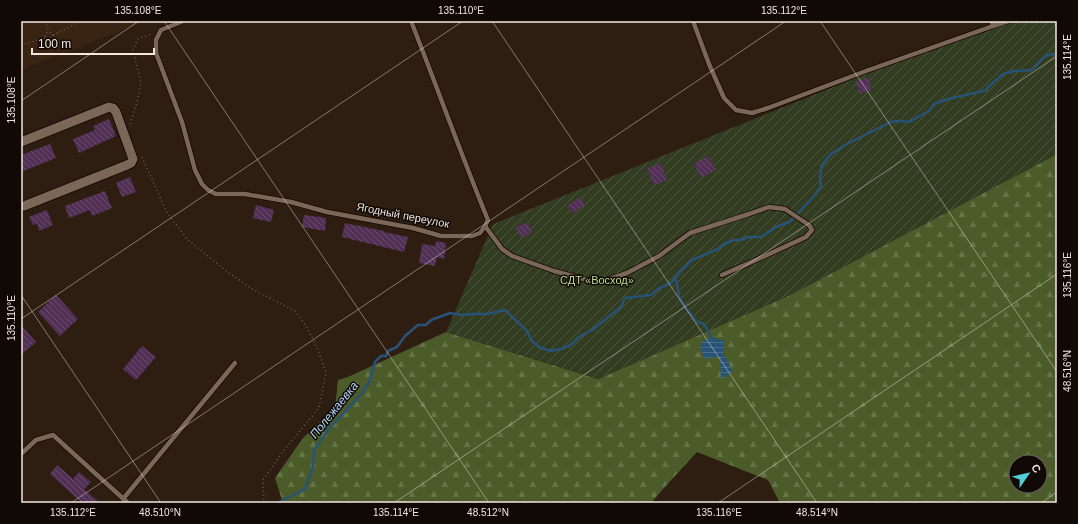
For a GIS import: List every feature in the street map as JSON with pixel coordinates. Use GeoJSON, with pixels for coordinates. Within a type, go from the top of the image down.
{"type":"FeatureCollection","features":[{"type":"Feature","properties":{"kind":"street"},"geometry":{"type":"LineString","coordinates":[[21,142],[109,107],[113,108],[116,112],[133,156],[131,163],[24,206]]}},
{"type":"Feature","properties":{"kind":"lane"},"geometry":{"type":"LineString","coordinates":[[161,30],[183,21]]}},
{"type":"Feature","properties":{"kind":"lane"},"geometry":{"type":"LineString","coordinates":[[411,21],[465,164],[488,220],[485,226],[502,249],[512,256],[554,271],[591,281],[604,281],[627,273],[659,256],[690,233],[768,207],[785,209],[809,225],[812,230],[806,237],[722,275]]}},
{"type":"Feature","properties":{"kind":"lane"},"geometry":{"type":"LineString","coordinates":[[693,21],[709,64],[724,98],[736,110],[752,113],[992,24],[1008,21]]}},
{"type":"Feature","properties":{"kind":"lane","name":"Ягодный переулок"},"geometry":{"type":"LineString","coordinates":[[161,30],[156,40],[156,53],[182,122],[195,170],[202,184],[208,190],[216,194],[245,194],[291,202],[327,212],[413,228],[441,236],[472,236],[480,233],[485,226]]}},
{"type":"Feature","properties":{"kind":"lane"},"geometry":{"type":"LineString","coordinates":[[123,499],[235,363]]}},
{"type":"Feature","properties":{"kind":"lane"},"geometry":{"type":"LineString","coordinates":[[21,454],[36,440],[53,435],[128,503]]}},
{"type":"Feature","properties":{"kind":"path"},"geometry":{"type":"LineString","coordinates":[[44,21],[49,32],[52,32],[53,35]]}},
{"type":"Feature","properties":{"kind":"path"},"geometry":{"type":"LineString","coordinates":[[21,45],[45,38],[51,40],[53,35],[81,21]]}},
{"type":"Feature","properties":{"kind":"path"},"geometry":{"type":"LineString","coordinates":[[132,130],[130,123],[141,83],[133,50],[138,39],[161,30]]}},
{"type":"Feature","properties":{"kind":"path"},"geometry":{"type":"LineString","coordinates":[[45,38],[45,34],[49,32]]}},
{"type":"Feature","properties":{"kind":"path"},"geometry":{"type":"LineString","coordinates":[[140,153],[167,214],[188,240],[225,270],[252,289],[294,311],[306,326],[317,347],[326,373],[319,408],[284,450],[263,480],[264,503]]}},
{"type":"Feature","properties":{"kind":"shaded area"},"geometry":{"type":"Polygon","coordinates":[[[21,21],[146,21],[21,70],[21,21]]]}},
{"type":"Feature","properties":{"kind":"green space","name":"СДТ «Восход»"},"geometry":{"type":"Polygon","coordinates":[[[995,21],[1057,21],[1057,154],[790,295],[598,379],[446,332],[493,224],[995,21]]]}},
{"type":"Feature","properties":{"kind":"green space"},"geometry":{"type":"Polygon","coordinates":[[[1057,154],[1057,503],[780,503],[768,480],[697,452],[651,503],[283,503],[275,478],[303,438],[335,408],[338,380],[348,377],[446,332],[598,379],[790,295],[1057,154]]]}},
{"type":"Feature","properties":{"kind":"water"},"geometry":{"type":"Polygon","coordinates":[[[711,337],[724,341],[723,354],[728,361],[732,372],[724,378],[721,378],[720,358],[714,357],[705,359],[700,348],[702,342],[711,337]]]}},
{"type":"Feature","properties":{"kind":"building"},"geometry":{"type":"Polygon","coordinates":[[[868,77],[872,89],[860,94],[855,82],[868,77]]]}},
{"type":"Feature","properties":{"kind":"building"},"geometry":{"type":"Polygon","coordinates":[[[109,119],[116,136],[79,153],[73,139],[95,130],[93,126],[109,119]]]}},
{"type":"Feature","properties":{"kind":"building"},"geometry":{"type":"Polygon","coordinates":[[[50,144],[56,158],[21,172],[21,155],[50,144]]]}},
{"type":"Feature","properties":{"kind":"building"},"geometry":{"type":"Polygon","coordinates":[[[708,156],[716,170],[701,178],[694,164],[708,156]]]}},
{"type":"Feature","properties":{"kind":"building"},"geometry":{"type":"Polygon","coordinates":[[[661,163],[667,180],[654,185],[647,169],[661,163]]]}},
{"type":"Feature","properties":{"kind":"building"},"geometry":{"type":"Polygon","coordinates":[[[130,177],[136,192],[122,197],[116,183],[130,177]]]}},
{"type":"Feature","properties":{"kind":"building"},"geometry":{"type":"Polygon","coordinates":[[[105,191],[112,208],[92,216],[90,210],[69,218],[65,206],[105,191]]]}},
{"type":"Feature","properties":{"kind":"building"},"geometry":{"type":"Polygon","coordinates":[[[580,197],[585,205],[573,213],[567,206],[580,197]]]}},
{"type":"Feature","properties":{"kind":"building"},"geometry":{"type":"Polygon","coordinates":[[[256,205],[274,210],[271,222],[253,218],[256,205]]]}},
{"type":"Feature","properties":{"kind":"building"},"geometry":{"type":"Polygon","coordinates":[[[47,210],[53,225],[39,231],[37,224],[33,225],[29,217],[47,210]]]}},
{"type":"Feature","properties":{"kind":"building"},"geometry":{"type":"Polygon","coordinates":[[[304,215],[326,218],[325,231],[302,227],[304,215]]]}},
{"type":"Feature","properties":{"kind":"building"},"geometry":{"type":"Polygon","coordinates":[[[528,222],[532,233],[521,238],[516,227],[528,222]]]}},
{"type":"Feature","properties":{"kind":"building"},"geometry":{"type":"Polygon","coordinates":[[[345,223],[408,237],[404,252],[342,237],[345,223]]]}},
{"type":"Feature","properties":{"kind":"building"},"geometry":{"type":"Polygon","coordinates":[[[436,241],[446,243],[444,259],[437,257],[435,266],[419,263],[422,244],[435,246],[436,241]]]}},
{"type":"Feature","properties":{"kind":"building"},"geometry":{"type":"Polygon","coordinates":[[[56,295],[78,319],[60,336],[38,312],[56,295]]]}},
{"type":"Feature","properties":{"kind":"building"},"geometry":{"type":"Polygon","coordinates":[[[21,325],[36,342],[21,355],[21,325]]]}},
{"type":"Feature","properties":{"kind":"building"},"geometry":{"type":"Polygon","coordinates":[[[142,346],[156,357],[136,380],[123,369],[142,346]]]}},
{"type":"Feature","properties":{"kind":"building"},"geometry":{"type":"Polygon","coordinates":[[[57,465],[73,479],[79,472],[91,482],[84,489],[100,503],[82,503],[50,474],[57,465]]]}},
{"type":"Feature","properties":{"kind":"waterway","name":"Полежаевка"},"geometry":{"type":"LineString","coordinates":[[278,503],[305,489],[313,467],[314,450],[329,429],[363,392],[369,382],[375,362],[381,356],[386,356],[388,351],[397,347],[405,336],[418,325],[426,325],[431,320],[450,313],[462,315],[487,314],[505,310],[527,331],[531,340],[539,347],[550,351],[571,345],[579,337],[592,330],[621,307],[625,298],[651,295],[658,289],[671,283],[692,260],[718,249],[724,244],[734,240],[741,240],[748,237],[761,237],[776,227],[791,221],[815,195],[821,186],[820,178],[822,165],[831,154],[845,145],[891,122],[909,122],[929,111],[934,104],[948,99],[987,90],[987,88],[1003,74],[1014,71],[1032,70],[1045,56],[1057,53]]}},
{"type":"Feature","properties":{"kind":"waterway","name":"Полежаевка"},"geometry":{"type":"LineString","coordinates":[[676,279],[679,296],[685,307],[697,322],[704,324],[711,337]]}}]}
